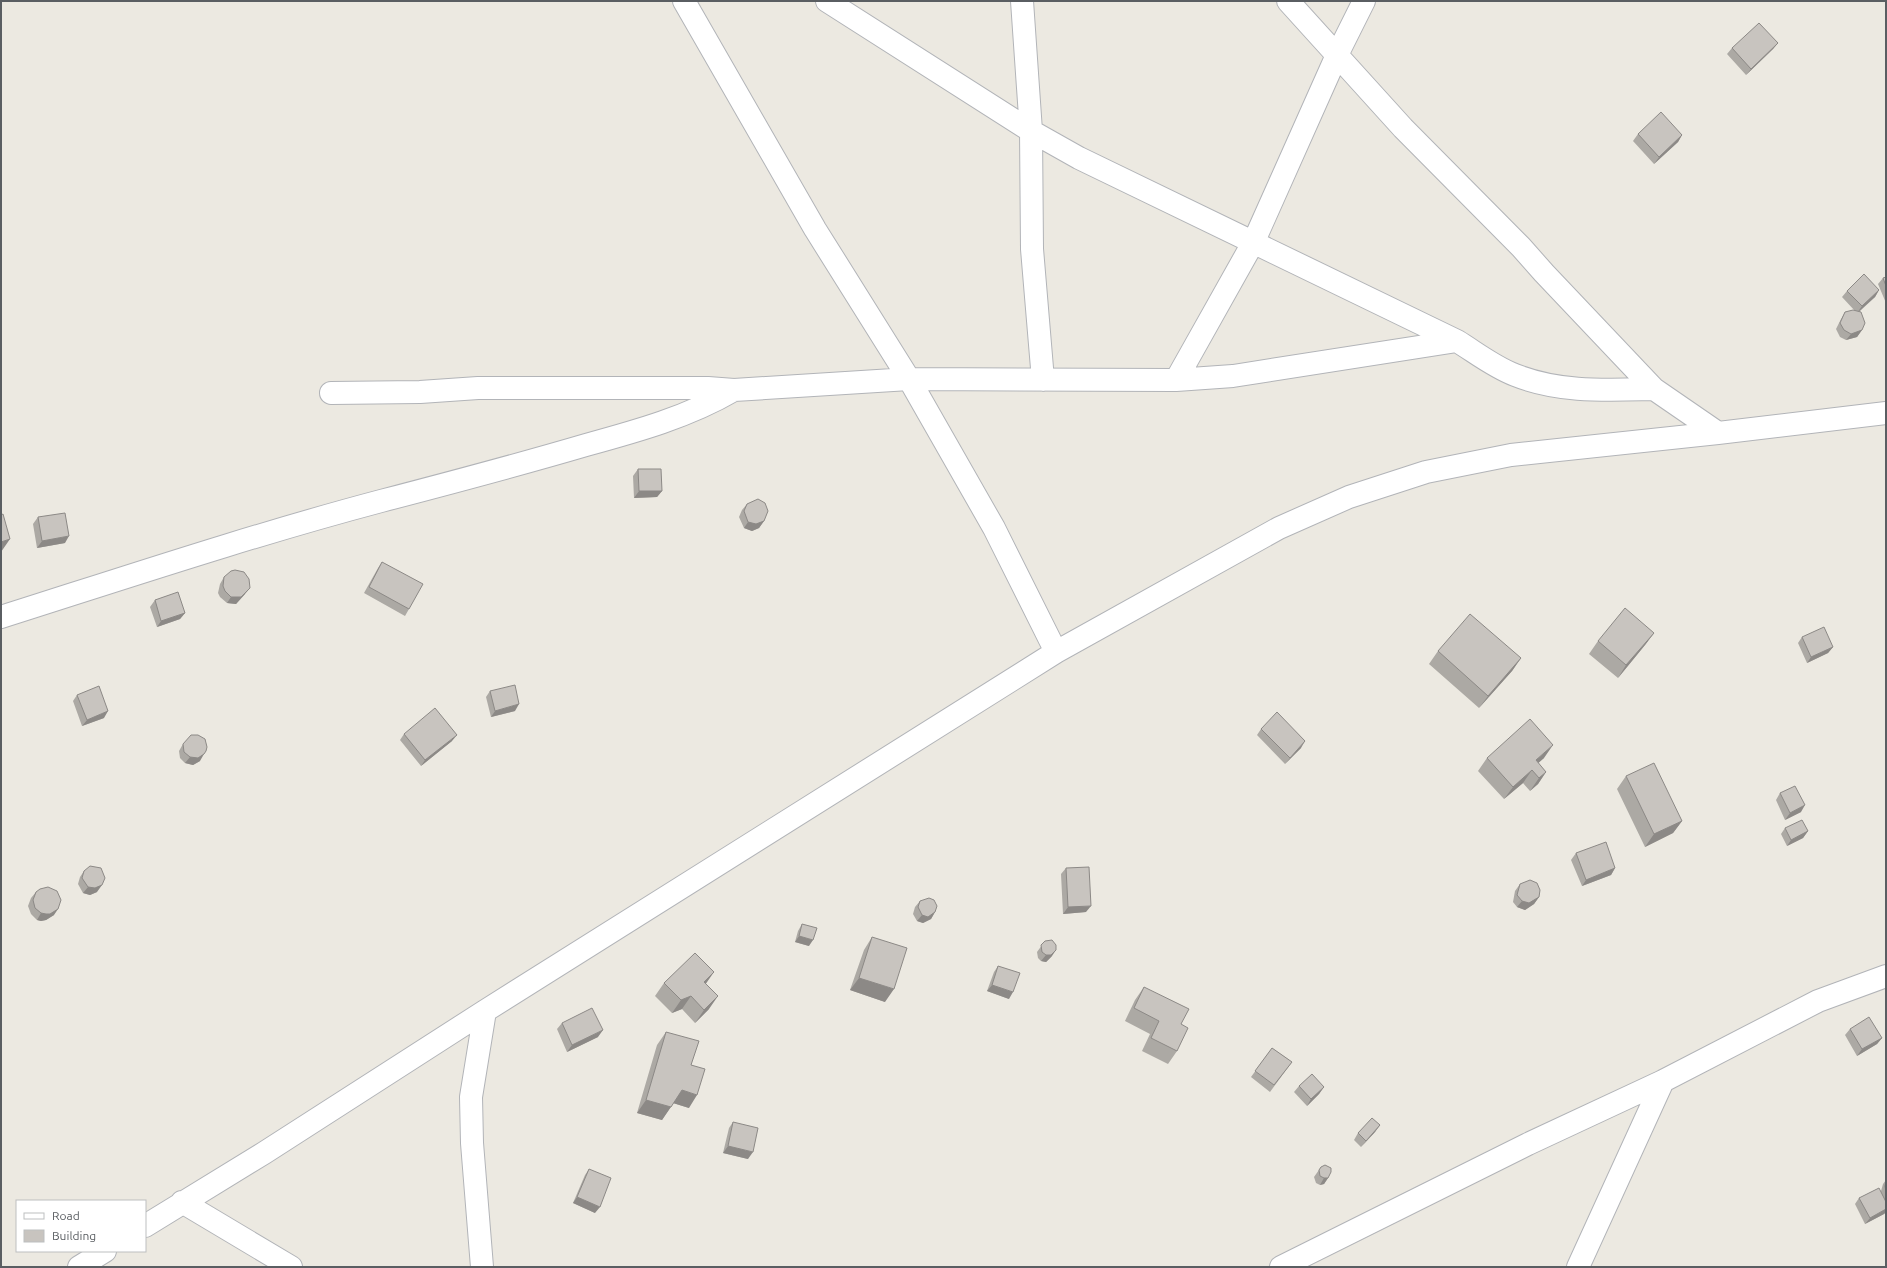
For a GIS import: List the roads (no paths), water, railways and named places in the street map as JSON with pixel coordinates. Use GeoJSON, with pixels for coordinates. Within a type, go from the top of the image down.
{"type":"FeatureCollection","features":[{"type":"Feature","properties":{"kind":"street"},"geometry":{"type":"LineString","coordinates":[[684,1],[815,229],[909,379],[994,528],[1056,652]]}},
{"type":"Feature","properties":{"kind":"street"},"geometry":{"type":"LineString","coordinates":[[827,1],[1031,132],[1079,158],[1254,241],[1457,341],[1514,375],[1540,384],[1578,390],[1654,389]]}},
{"type":"Feature","properties":{"kind":"street"},"geometry":{"type":"LineString","coordinates":[[1022,1],[1031,132],[1032,249],[1044,380]]}},
{"type":"Feature","properties":{"kind":"street"},"geometry":{"type":"LineString","coordinates":[[1288,1],[1403,128],[1521,247],[1554,284],[1654,389],[1718,433]]}},
{"type":"Feature","properties":{"kind":"street"},"geometry":{"type":"LineString","coordinates":[[1176,380],[1254,241],[1337,55],[1364,1]]}},
{"type":"Feature","properties":{"kind":"street"},"geometry":{"type":"LineString","coordinates":[[331,393],[420,392],[478,388],[708,388],[734,390],[909,379],[1176,380],[1233,376],[1457,341]]}},
{"type":"Feature","properties":{"kind":"street"},"geometry":{"type":"LineString","coordinates":[[1,617],[209,551],[379,501],[513,466],[656,425],[716,400],[734,390]]}},
{"type":"Feature","properties":{"kind":"street"},"geometry":{"type":"LineString","coordinates":[[146,1225],[1056,652],[1279,528],[1349,498],[1426,472],[1511,455],[1886,413]]}},
{"type":"Feature","properties":{"kind":"street"},"geometry":{"type":"LineString","coordinates":[[1281,1267],[1528,1144],[1663,1081],[1818,1001],[1886,976]]}},
{"type":"Feature","properties":{"kind":"street"},"geometry":{"type":"LineString","coordinates":[[482,1267],[472,1143],[471,1097],[485,1011]]}},
{"type":"Feature","properties":{"kind":"street"},"geometry":{"type":"LineString","coordinates":[[1578,1267],[1663,1081]]}},
{"type":"Feature","properties":{"kind":"street"},"geometry":{"type":"LineString","coordinates":[[182,1202],[291,1267]]}},
{"type":"Feature","properties":{"kind":"street"},"geometry":{"type":"LineString","coordinates":[[79,1267],[103,1252]]}}]}
